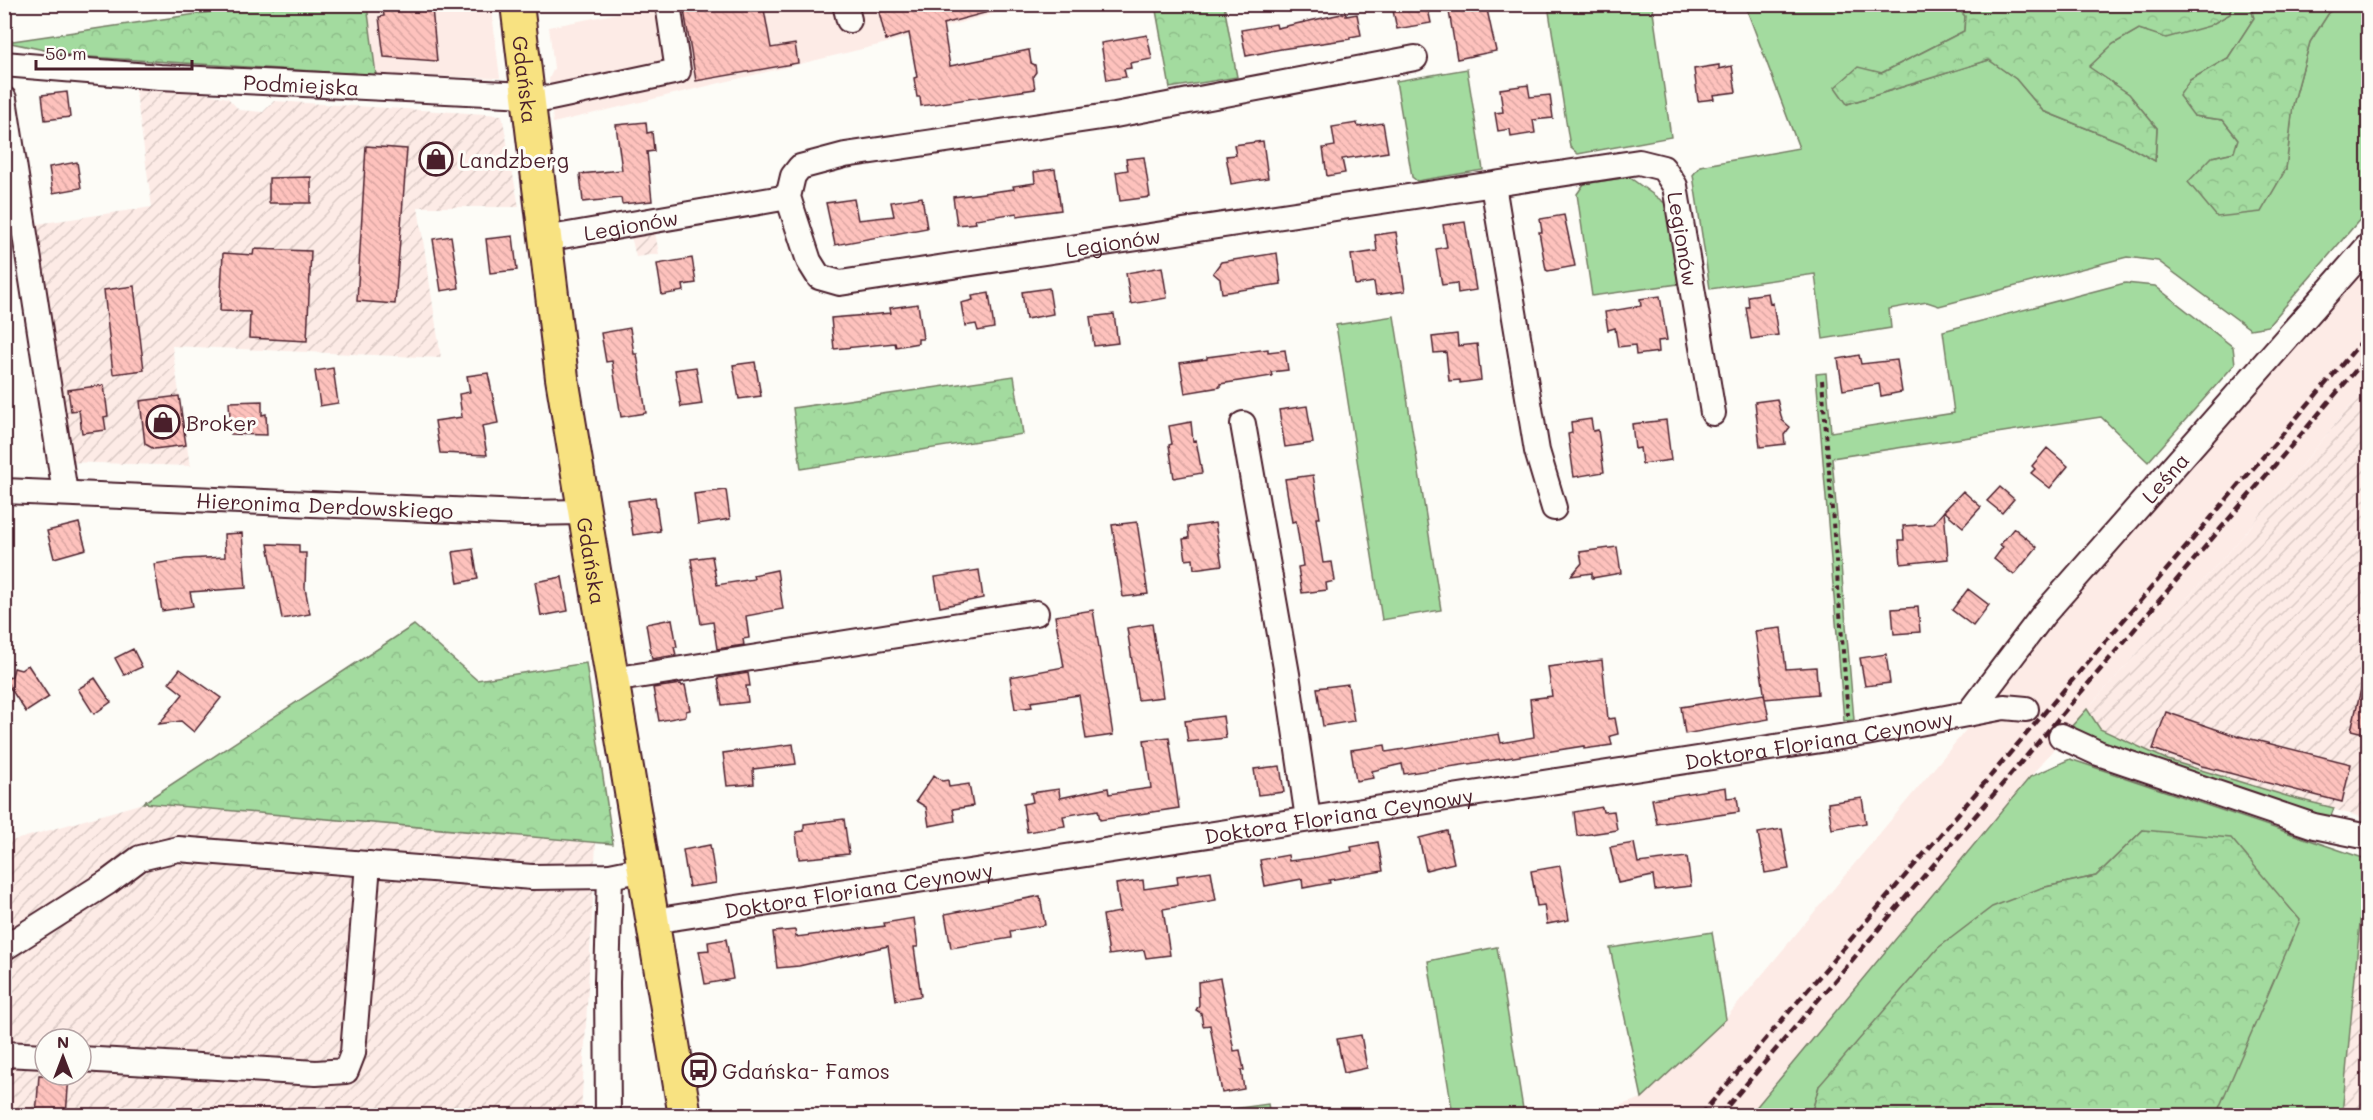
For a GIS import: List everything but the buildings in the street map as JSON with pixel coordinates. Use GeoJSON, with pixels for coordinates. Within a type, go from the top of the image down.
{"type":"FeatureCollection","features":[{"type":"Feature","properties":{"kind":"main road","name":"Gdańska"},"geometry":{"type":"LineString","coordinates":[[518,4],[562,378],[686,1116]]}},
{"type":"Feature","properties":{"kind":"street","name":"Podmiejska"},"geometry":{"type":"LineString","coordinates":[[4,64],[160,76],[528,95],[546,99],[678,71],[668,4]]}},
{"type":"Feature","properties":{"kind":"street"},"geometry":{"type":"LineString","coordinates":[[788,197],[793,176],[801,167],[845,155],[1115,115],[1415,58]]}},
{"type":"Feature","properties":{"kind":"street"},"geometry":{"type":"LineString","coordinates":[[4,99],[65,493]]}},
{"type":"Feature","properties":{"kind":"street","name":"Legionów"},"geometry":{"type":"LineString","coordinates":[[545,239],[788,197],[809,261],[819,277],[840,283],[1639,162],[1663,168],[1675,186],[1713,413]]}},
{"type":"Feature","properties":{"kind":"street"},"geometry":{"type":"LineString","coordinates":[[1493,185],[1537,451],[1554,508]]}},
{"type":"Feature","properties":{"kind":"street","name":"Leśna"},"geometry":{"type":"LineString","coordinates":[[1968,714],[2043,615],[2368,246]]}},
{"type":"Feature","properties":{"kind":"street"},"geometry":{"type":"LineString","coordinates":[[1243,424],[1287,674],[1308,819]]}},
{"type":"Feature","properties":{"kind":"street","name":"Hieronima Derdowskiego"},"geometry":{"type":"LineString","coordinates":[[4,491],[524,513],[583,512]]}},
{"type":"Feature","properties":{"kind":"street"},"geometry":{"type":"LineString","coordinates":[[612,680],[1036,612]]}},
{"type":"Feature","properties":{"kind":"street","name":"Doktora Floriana Ceynowy"},"geometry":{"type":"LineString","coordinates":[[653,921],[1866,734],[2004,707],[2026,709]]}},
{"type":"Feature","properties":{"kind":"street"},"geometry":{"type":"LineString","coordinates":[[2061,736],[2098,753],[2314,826],[2368,837]]}},
{"type":"Feature","properties":{"kind":"street"},"geometry":{"type":"LineString","coordinates":[[4,948],[108,882],[140,858],[178,849],[532,877],[610,876],[644,869]]}},
{"type":"Feature","properties":{"kind":"street"},"geometry":{"type":"LineString","coordinates":[[93,1060],[316,1073],[346,1071],[353,1053],[368,864]]}},
{"type":"Feature","properties":{"kind":"street"},"geometry":{"type":"LineString","coordinates":[[608,1116],[607,982],[610,876]]}},
{"type":"Feature","properties":{"kind":"street"},"geometry":{"type":"LineString","coordinates":[[4,1054],[33,1055]]}},
{"type":"Feature","properties":{"kind":"path"},"geometry":{"type":"LineString","coordinates":[[1822,380],[1849,721]]}},
{"type":"Feature","properties":{"kind":"shaded area"},"geometry":{"type":"Polygon","coordinates":[[[663,4],[1013,4],[1014,8],[883,44],[553,123],[549,79],[554,68],[549,27],[663,4]]]}},
{"type":"Feature","properties":{"kind":"shaded area"},"geometry":{"type":"Polygon","coordinates":[[[367,5],[491,5],[500,78],[376,75],[367,5]]]}},
{"type":"Feature","properties":{"kind":"shaded area"},"geometry":{"type":"Polygon","coordinates":[[[134,78],[228,98],[239,110],[263,112],[274,101],[502,115],[519,207],[418,207],[441,358],[172,346],[190,466],[68,462],[30,225],[152,207],[134,78]]]}},
{"type":"Feature","properties":{"kind":"shaded area"},"geometry":{"type":"Polygon","coordinates":[[[655,232],[659,254],[636,257],[631,236],[655,232]]]}},
{"type":"Feature","properties":{"kind":"shaded area"},"geometry":{"type":"Polygon","coordinates":[[[2368,256],[2368,385],[2236,544],[2087,709],[1749,1115],[1588,1116],[1642,1098],[1726,1018],[2000,689],[2049,625],[2368,256]]]}},
{"type":"Feature","properties":{"kind":"shaded area"},"geometry":{"type":"Polygon","coordinates":[[[2368,385],[2368,819],[2215,776],[2162,758],[2100,729],[2086,710],[2236,544],[2368,385]]]}},
{"type":"Feature","properties":{"kind":"shaded area"},"geometry":{"type":"Polygon","coordinates":[[[143,803],[596,843],[581,1115],[5,1116],[5,843],[143,803]]]}},
{"type":"Feature","properties":{"kind":"shaded area"},"geometry":{"type":"Polygon","coordinates":[[[2366,859],[2368,860],[2368,1115],[2342,1115],[2366,859]]]}},
{"type":"Feature","properties":{"kind":"green space"},"geometry":{"type":"Polygon","coordinates":[[[2156,4],[2231,5],[2230,14],[2209,26],[2166,38],[2139,29],[2113,44],[2089,67],[2129,94],[2157,128],[2155,161],[2121,142],[2043,111],[2016,79],[1989,60],[1847,104],[1835,87],[1858,67],[1882,73],[1964,31],[1965,16],[1955,5],[2045,5],[2072,11],[2143,8],[2156,4]]]}},
{"type":"Feature","properties":{"kind":"green space"},"geometry":{"type":"Polygon","coordinates":[[[258,5],[367,5],[376,75],[73,56],[6,42],[258,5]]]}},
{"type":"Feature","properties":{"kind":"green space"},"geometry":{"type":"Polygon","coordinates":[[[1155,5],[1224,5],[1237,77],[1170,88],[1155,5]]]}},
{"type":"Feature","properties":{"kind":"green space"},"geometry":{"type":"Polygon","coordinates":[[[1548,5],[1652,5],[1671,137],[1578,154],[1570,147],[1548,5]]]}},
{"type":"Feature","properties":{"kind":"green space"},"geometry":{"type":"Polygon","coordinates":[[[1745,5],[1955,5],[1965,16],[1964,31],[1881,73],[1847,104],[1989,60],[2016,79],[2043,111],[2121,142],[2155,161],[2157,128],[2129,94],[2088,67],[2113,44],[2139,29],[2166,37],[2230,14],[2231,5],[2250,5],[2254,18],[2228,58],[2190,80],[2194,116],[2223,120],[2238,139],[2235,152],[2212,157],[2286,169],[2293,105],[2310,42],[2334,5],[2368,5],[2368,210],[2268,326],[2250,329],[2158,261],[2127,257],[1939,306],[1927,302],[1889,309],[1891,328],[1823,339],[1815,274],[1710,289],[1693,175],[1700,166],[1799,148],[1745,5]]]}},
{"type":"Feature","properties":{"kind":"green space"},"geometry":{"type":"Polygon","coordinates":[[[2045,5],[2156,5],[2144,8],[2071,11],[2045,5]]]}},
{"type":"Feature","properties":{"kind":"green space"},"geometry":{"type":"Polygon","coordinates":[[[2250,5],[2334,5],[2310,42],[2293,105],[2286,169],[2261,212],[2217,217],[2188,182],[2212,157],[2234,152],[2238,139],[2223,120],[2194,116],[2179,96],[2190,80],[2228,58],[2254,18],[2250,5]]]}},
{"type":"Feature","properties":{"kind":"green space"},"geometry":{"type":"Polygon","coordinates":[[[1467,69],[1483,170],[1417,181],[1412,177],[1396,81],[1467,69]]]}},
{"type":"Feature","properties":{"kind":"green space"},"geometry":{"type":"Polygon","coordinates":[[[1629,177],[1666,204],[1678,284],[1592,296],[1577,194],[1584,184],[1629,177]]]}},
{"type":"Feature","properties":{"kind":"green space"},"geometry":{"type":"Polygon","coordinates":[[[2125,283],[2155,286],[2233,347],[2235,364],[2148,462],[2101,417],[1832,458],[1854,720],[1844,721],[1816,374],[1826,373],[1831,432],[1954,413],[1943,331],[2125,283]]]}},
{"type":"Feature","properties":{"kind":"green space"},"geometry":{"type":"Polygon","coordinates":[[[1394,316],[1441,610],[1382,620],[1336,325],[1394,316]]]}},
{"type":"Feature","properties":{"kind":"green space"},"geometry":{"type":"Polygon","coordinates":[[[1014,376],[1023,434],[801,469],[793,408],[1014,376]]]}},
{"type":"Feature","properties":{"kind":"green space"},"geometry":{"type":"Polygon","coordinates":[[[414,625],[477,680],[586,663],[613,844],[143,803],[414,625]]]}},
{"type":"Feature","properties":{"kind":"green space"},"geometry":{"type":"Polygon","coordinates":[[[2087,709],[2100,729],[2168,760],[2334,808],[2329,821],[2087,739],[2071,727],[2087,709]]]}},
{"type":"Feature","properties":{"kind":"green space"},"geometry":{"type":"Polygon","coordinates":[[[2070,759],[2366,859],[2342,1115],[2216,1115],[2143,830],[2096,876],[2041,888],[1819,1086],[1811,1115],[1749,1116],[2030,777],[2070,759]]]}},
{"type":"Feature","properties":{"kind":"green space"},"geometry":{"type":"Polygon","coordinates":[[[2143,830],[2231,838],[2300,920],[2216,1115],[1811,1115],[1819,1086],[1938,948],[1992,907],[2041,888],[2096,876],[2143,830]]]}},
{"type":"Feature","properties":{"kind":"green space"},"geometry":{"type":"Polygon","coordinates":[[[1712,932],[1726,1019],[1642,1098],[1610,948],[1712,932]]]}},
{"type":"Feature","properties":{"kind":"green space"},"geometry":{"type":"Polygon","coordinates":[[[1497,947],[1524,1115],[1453,1115],[1428,961],[1497,947]]]}},
{"type":"Feature","properties":{"kind":"green space"},"geometry":{"type":"Polygon","coordinates":[[[1268,1104],[1270,1115],[1189,1115],[1268,1104]]]}},
{"type":"Feature","properties":{"kind":"railway"},"geometry":{"type":"LineString","coordinates":[[1700,1116],[2368,334]]}},
{"type":"Feature","properties":{"kind":"railway"},"geometry":{"type":"LineString","coordinates":[[1719,1116],[2368,356]]}},
{"type":"Feature","properties":{"kind":"place","name":"Landzberg"},"geometry":{"type":"Point","coordinates":[436,159]}},
{"type":"Feature","properties":{"kind":"place","name":"Broker"},"geometry":{"type":"Point","coordinates":[163,422]}},
{"type":"Feature","properties":{"kind":"place","name":"Gdańska- Famos"},"geometry":{"type":"Point","coordinates":[699,1070]}}]}
